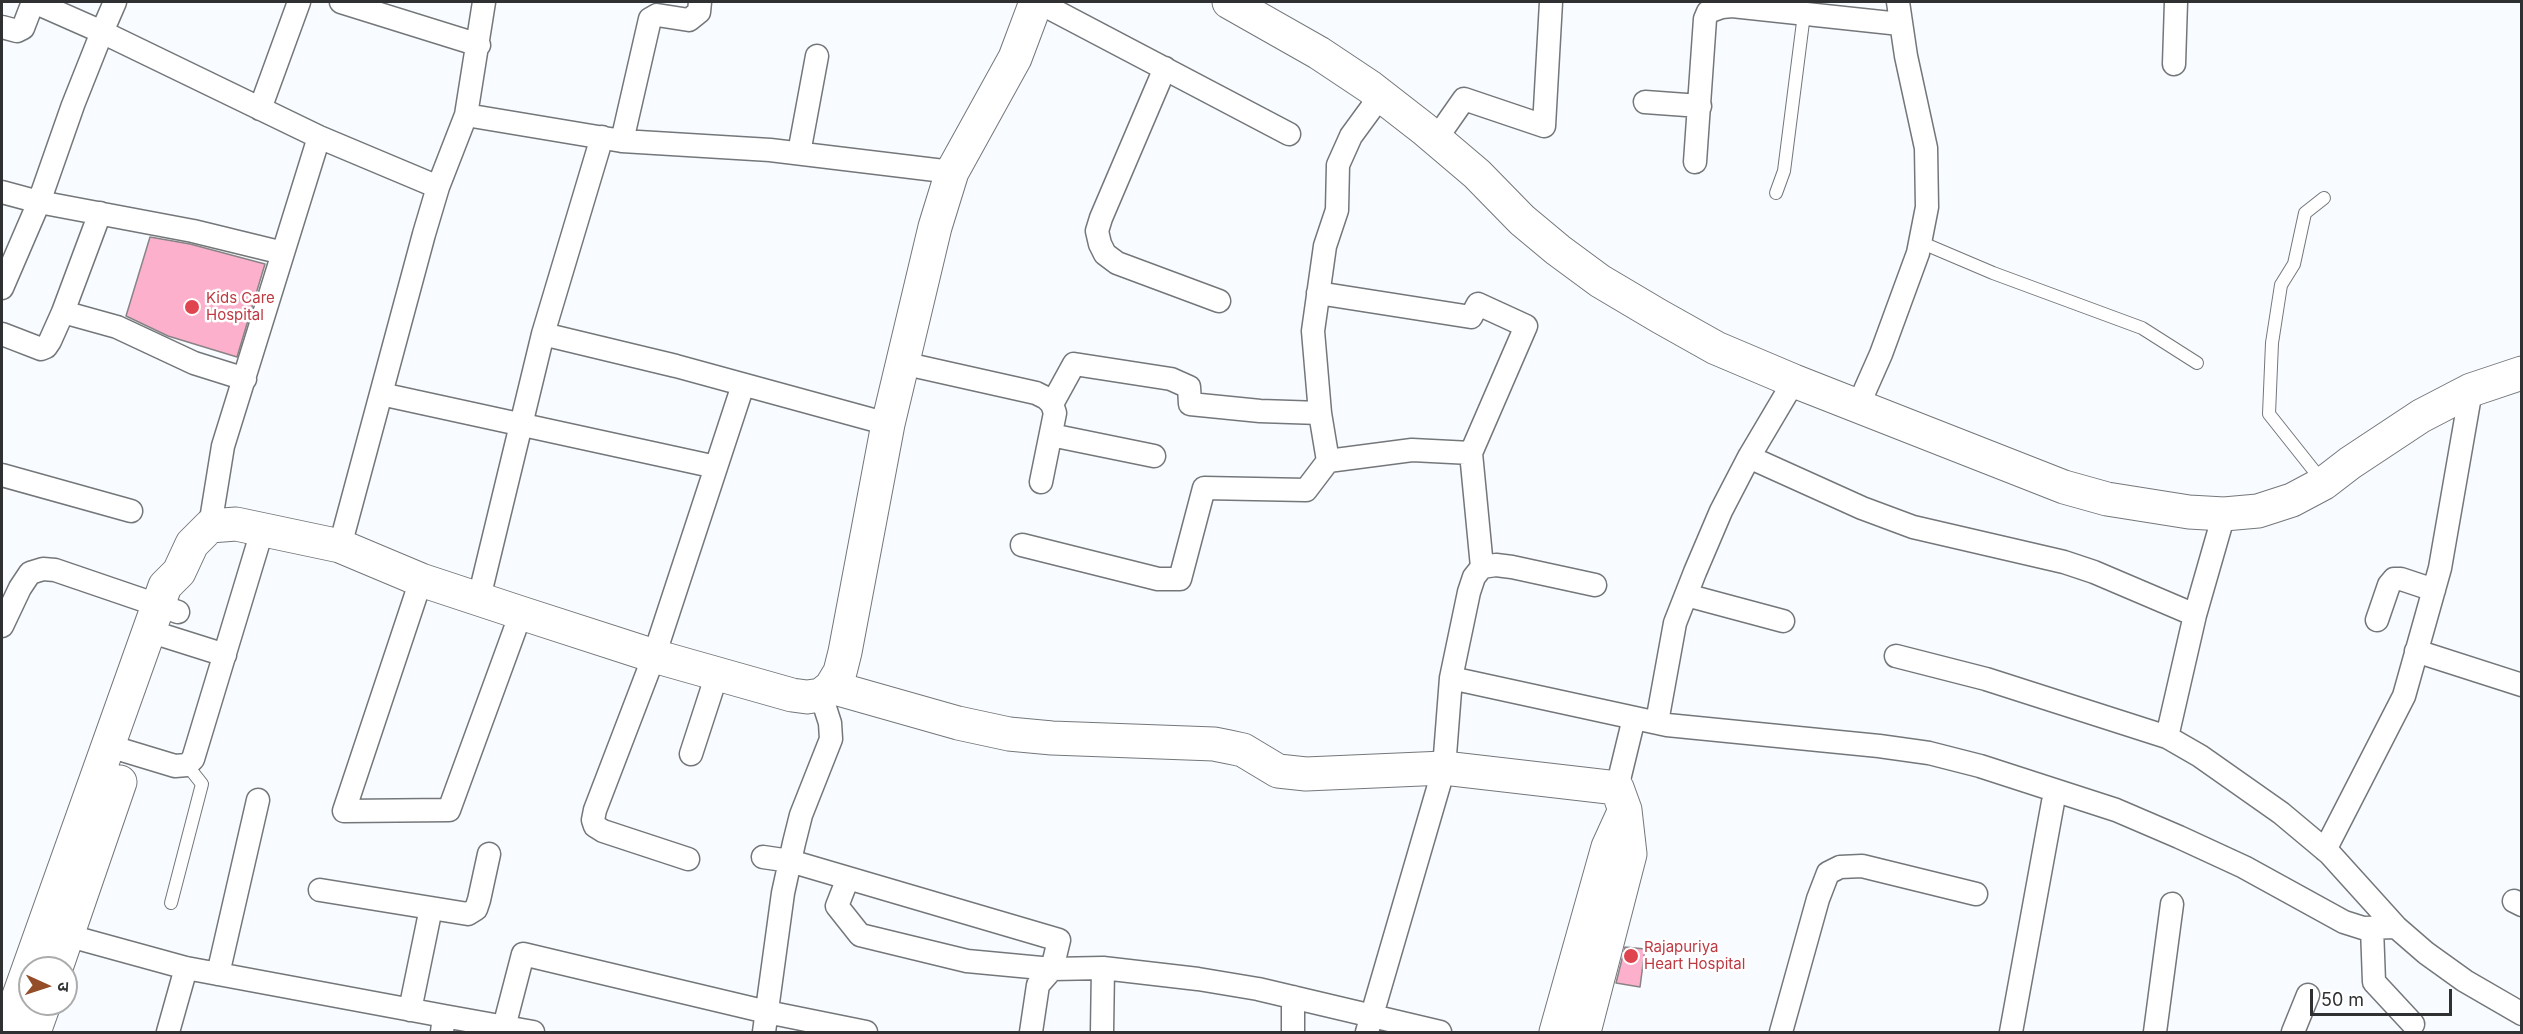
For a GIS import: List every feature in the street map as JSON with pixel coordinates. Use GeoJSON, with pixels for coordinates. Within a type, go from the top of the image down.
{"type":"FeatureCollection","features":[{"type":"Feature","properties":{"kind":"street"},"geometry":{"type":"LineString","coordinates":[[2,27],[17,31],[23,28],[34,2],[102,32],[319,137],[438,187]]}},
{"type":"Feature","properties":{"kind":"street"},"geometry":{"type":"LineString","coordinates":[[2,288],[39,202],[73,105],[115,2]]}},
{"type":"Feature","properties":{"kind":"street"},"geometry":{"type":"LineString","coordinates":[[260,109],[298,2]]}},
{"type":"Feature","properties":{"kind":"street"},"geometry":{"type":"LineString","coordinates":[[341,2],[479,45]]}},
{"type":"Feature","properties":{"kind":"street"},"geometry":{"type":"LineString","coordinates":[[340,546],[438,187],[466,115],[479,45],[484,2]]}},
{"type":"Feature","properties":{"kind":"street"},"geometry":{"type":"LineString","coordinates":[[479,598],[543,334],[612,139],[650,19],[657,15],[689,20],[699,12],[700,2]]}},
{"type":"Feature","properties":{"kind":"street"},"geometry":{"type":"LineString","coordinates":[[210,526],[236,524],[340,546],[421,580],[654,656],[807,698],[826,691],[840,672],[888,424],[934,227],[952,172],[1015,58],[1037,2],[1289,134]]}},
{"type":"Feature","properties":{"kind":"street"},"geometry":{"type":"LineString","coordinates":[[1229,2],[1319,53],[1381,95],[1477,174],[1522,220],[1600,281],[1716,348],[2064,487],[2107,499],[2188,512],[2224,514],[2258,511],[2292,500],[2324,483],[2421,416],[2471,390],[2522,373]]}},
{"type":"Feature","properties":{"kind":"street"},"geometry":{"type":"LineString","coordinates":[[1436,139],[1464,99],[1544,126],[1551,2]]}},
{"type":"Feature","properties":{"kind":"street"},"geometry":{"type":"LineString","coordinates":[[2174,64],[2176,2]]}},
{"type":"Feature","properties":{"kind":"street"},"geometry":{"type":"LineString","coordinates":[[1695,162],[1705,19],[1708,12],[1732,6],[1804,14],[1899,13],[1926,148],[1927,207],[1920,242],[1881,354],[1858,406]]}},
{"type":"Feature","properties":{"kind":"street"},"geometry":{"type":"LineString","coordinates":[[799,153],[817,56]]}},
{"type":"Feature","properties":{"kind":"street"},"geometry":{"type":"LineString","coordinates":[[1165,68],[1101,218],[1097,231],[1100,244],[1106,254],[1117,263],[1219,300]]}},
{"type":"Feature","properties":{"kind":"street"},"geometry":{"type":"LineString","coordinates":[[1328,461],[1320,413],[1313,331],[1318,292],[1325,246],[1337,210],[1338,165],[1351,136],[1381,95]]}},
{"type":"Feature","properties":{"kind":"street"},"geometry":{"type":"LineString","coordinates":[[1646,102],[1700,106]]}},
{"type":"Feature","properties":{"kind":"street"},"geometry":{"type":"LineString","coordinates":[[466,115],[612,139],[799,153],[952,172]]}},
{"type":"Feature","properties":{"kind":"street"},"geometry":{"type":"LineString","coordinates":[[17,1028],[56,932],[164,622],[165,586],[178,572],[192,544],[210,526],[223,446],[319,137]]}},
{"type":"Feature","properties":{"kind":"street"},"geometry":{"type":"LineString","coordinates":[[2,192],[39,202],[193,231],[283,253]]}},
{"type":"Feature","properties":{"kind":"street"},"geometry":{"type":"LineString","coordinates":[[2,334],[40,349],[46,347],[63,312],[100,213]]}},
{"type":"Feature","properties":{"kind":"street"},"geometry":{"type":"LineString","coordinates":[[1318,292],[1471,317],[1478,304],[1526,326],[1471,453],[1482,567]]}},
{"type":"Feature","properties":{"kind":"street"},"geometry":{"type":"LineString","coordinates":[[63,312],[117,327],[194,363],[244,379]]}},
{"type":"Feature","properties":{"kind":"street"},"geometry":{"type":"LineString","coordinates":[[543,334],[676,366],[888,424]]}},
{"type":"Feature","properties":{"kind":"street"},"geometry":{"type":"LineString","coordinates":[[902,363],[1036,393],[1052,404]]}},
{"type":"Feature","properties":{"kind":"street"},"geometry":{"type":"LineString","coordinates":[[1041,482],[1054,413],[1052,404],[1074,364],[1171,379],[1189,387],[1190,404],[1260,411],[1320,413]]}},
{"type":"Feature","properties":{"kind":"street"},"geometry":{"type":"LineString","coordinates":[[1656,722],[1675,623],[1686,595],[1721,511],[1794,381]]}},
{"type":"Feature","properties":{"kind":"street"},"geometry":{"type":"LineString","coordinates":[[688,859],[603,831],[595,826],[593,820],[654,656],[743,385]]}},
{"type":"Feature","properties":{"kind":"street"},"geometry":{"type":"LineString","coordinates":[[2325,850],[2404,696],[2440,568],[2471,390]]}},
{"type":"Feature","properties":{"kind":"street"},"geometry":{"type":"LineString","coordinates":[[381,394],[716,467]]}},
{"type":"Feature","properties":{"kind":"street"},"geometry":{"type":"LineString","coordinates":[[1050,435],[1154,456]]}},
{"type":"Feature","properties":{"kind":"street"},"geometry":{"type":"LineString","coordinates":[[1022,545],[1158,579],[1180,579],[1204,488],[1306,490],[1328,461],[1413,450],[1471,453]]}},
{"type":"Feature","properties":{"kind":"street"},"geometry":{"type":"LineString","coordinates":[[1749,458],[1862,508],[1913,527],[2064,562],[2094,572],[2195,615]]}},
{"type":"Feature","properties":{"kind":"street"},"geometry":{"type":"LineString","coordinates":[[2,475],[131,511]]}},
{"type":"Feature","properties":{"kind":"street"},"geometry":{"type":"LineString","coordinates":[[2167,737],[2195,615],[2224,514]]}},
{"type":"Feature","properties":{"kind":"street"},"geometry":{"type":"LineString","coordinates":[[120,750],[175,766],[187,765],[193,759],[262,531]]}},
{"type":"Feature","properties":{"kind":"street"},"geometry":{"type":"LineString","coordinates":[[1370,1024],[1444,768],[1451,678],[1474,577],[1482,567],[1496,565],[1595,585]]}},
{"type":"Feature","properties":{"kind":"street"},"geometry":{"type":"LineString","coordinates":[[2,626],[10,585],[30,573],[43,569],[55,570],[164,622],[225,655]]}},
{"type":"Feature","properties":{"kind":"street"},"geometry":{"type":"LineString","coordinates":[[2377,620],[2389,585],[2394,579],[2401,579],[2434,590]]}},
{"type":"Feature","properties":{"kind":"street"},"geometry":{"type":"LineString","coordinates":[[421,580],[344,811],[449,810],[522,613]]}},
{"type":"Feature","properties":{"kind":"street"},"geometry":{"type":"LineString","coordinates":[[1686,595],[1783,621]]}},
{"type":"Feature","properties":{"kind":"street"},"geometry":{"type":"LineString","coordinates":[[2416,651],[2522,685]]}},
{"type":"Feature","properties":{"kind":"street"},"geometry":{"type":"LineString","coordinates":[[1896,656],[1986,679],[2167,737],[2239,782],[2281,813],[2325,850],[2396,927],[2426,953],[2465,981],[2522,1014]]}},
{"type":"Feature","properties":{"kind":"street"},"geometry":{"type":"LineString","coordinates":[[691,754],[717,674]]}},
{"type":"Feature","properties":{"kind":"street"},"geometry":{"type":"LineString","coordinates":[[1451,678],[1656,722],[1710,730],[1879,746],[1929,753],[1980,765],[2116,810],[2244,867],[2344,922],[2372,928],[2396,927]]}},
{"type":"Feature","properties":{"kind":"street"},"geometry":{"type":"LineString","coordinates":[[826,691],[1009,734],[1052,738],[1214,744],[1243,750],[1278,771],[1306,774],[1444,768],[1621,799]]}},
{"type":"Feature","properties":{"kind":"street"},"geometry":{"type":"LineString","coordinates":[[765,1022],[790,861],[801,814],[831,739],[826,691]]}},
{"type":"Feature","properties":{"kind":"street"},"geometry":{"type":"LineString","coordinates":[[1556,1032],[1621,799],[1634,718]]}},
{"type":"Feature","properties":{"kind":"street"},"geometry":{"type":"LineString","coordinates":[[1584,1032],[1630,854],[1621,799]]}},
{"type":"Feature","properties":{"kind":"street"},"geometry":{"type":"LineString","coordinates":[[218,974],[258,800]]}},
{"type":"Feature","properties":{"kind":"street"},"geometry":{"type":"LineString","coordinates":[[2011,1032],[2053,802]]}},
{"type":"Feature","properties":{"kind":"street"},"geometry":{"type":"LineString","coordinates":[[320,890],[468,914],[476,909],[489,854]]}},
{"type":"Feature","properties":{"kind":"street"},"geometry":{"type":"LineString","coordinates":[[763,857],[790,861],[1059,940],[1052,969],[1038,985],[1031,1032]]}},
{"type":"Feature","properties":{"kind":"street"},"geometry":{"type":"LineString","coordinates":[[1781,1032],[1818,898],[1828,873],[1840,867],[1862,866],[1976,894]]}},
{"type":"Feature","properties":{"kind":"street"},"geometry":{"type":"LineString","coordinates":[[848,878],[837,906],[860,935],[967,961],[1052,969],[1103,968],[1198,979],[1293,997],[1370,1024],[1440,1032]]}},
{"type":"Feature","properties":{"kind":"street"},"geometry":{"type":"LineString","coordinates":[[2155,1032],[2172,904]]}},
{"type":"Feature","properties":{"kind":"street"},"geometry":{"type":"LineString","coordinates":[[410,1010],[430,908]]}},
{"type":"Feature","properties":{"kind":"street"},"geometry":{"type":"LineString","coordinates":[[2372,928],[2374,982],[2413,1024]]}},
{"type":"Feature","properties":{"kind":"street"},"geometry":{"type":"LineString","coordinates":[[56,932],[186,968],[410,1010],[443,1024],[504,1027],[533,1032]]}},
{"type":"Feature","properties":{"kind":"street"},"geometry":{"type":"LineString","coordinates":[[56,932],[56,956]]}},
{"type":"Feature","properties":{"kind":"street"},"geometry":{"type":"LineString","coordinates":[[504,1027],[524,954],[765,1022],[866,1032]]}},
{"type":"Feature","properties":{"kind":"street"},"geometry":{"type":"LineString","coordinates":[[168,1032],[186,968]]}},
{"type":"Feature","properties":{"kind":"street"},"geometry":{"type":"LineString","coordinates":[[1102,1032],[1103,968]]}},
{"type":"Feature","properties":{"kind":"street"},"geometry":{"type":"LineString","coordinates":[[2293,1032],[2308,995]]}},
{"type":"Feature","properties":{"kind":"street"},"geometry":{"type":"LineString","coordinates":[[1293,997],[1293,1032]]}},
{"type":"Feature","properties":{"kind":"street"},"geometry":{"type":"LineString","coordinates":[[17,1028],[30,1016]]}},
{"type":"Feature","properties":{"kind":"lane"},"geometry":{"type":"LineString","coordinates":[[1776,193],[1784,171],[1804,14]]}},
{"type":"Feature","properties":{"kind":"lane"},"geometry":{"type":"LineString","coordinates":[[2324,198],[2305,213],[2294,264],[2281,285],[2272,342],[2269,414],[2324,483]]}},
{"type":"Feature","properties":{"kind":"lane"},"geometry":{"type":"LineString","coordinates":[[1920,242],[1993,273],[2142,328],[2197,363]]}},
{"type":"Feature","properties":{"kind":"lane"},"geometry":{"type":"LineString","coordinates":[[171,903],[201,784],[187,765]]}},
{"type":"Feature","properties":{"kind":"building"},"geometry":{"type":"Polygon","coordinates":[[[150,237],[190,244],[265,264],[237,357],[168,336],[126,316],[150,237]]]}},
{"type":"Feature","properties":{"kind":"building"},"geometry":{"type":"Polygon","coordinates":[[[1625,947],[1645,949],[1640,987],[1616,983],[1625,947]]]}},
{"type":"Feature","properties":{"kind":"place","name":"Kids Care Hospital"},"geometry":{"type":"Point","coordinates":[192,307]}},
{"type":"Feature","properties":{"kind":"place","name":"Rajapuriya Heart Hospital"},"geometry":{"type":"Point","coordinates":[1631,956]}}]}
